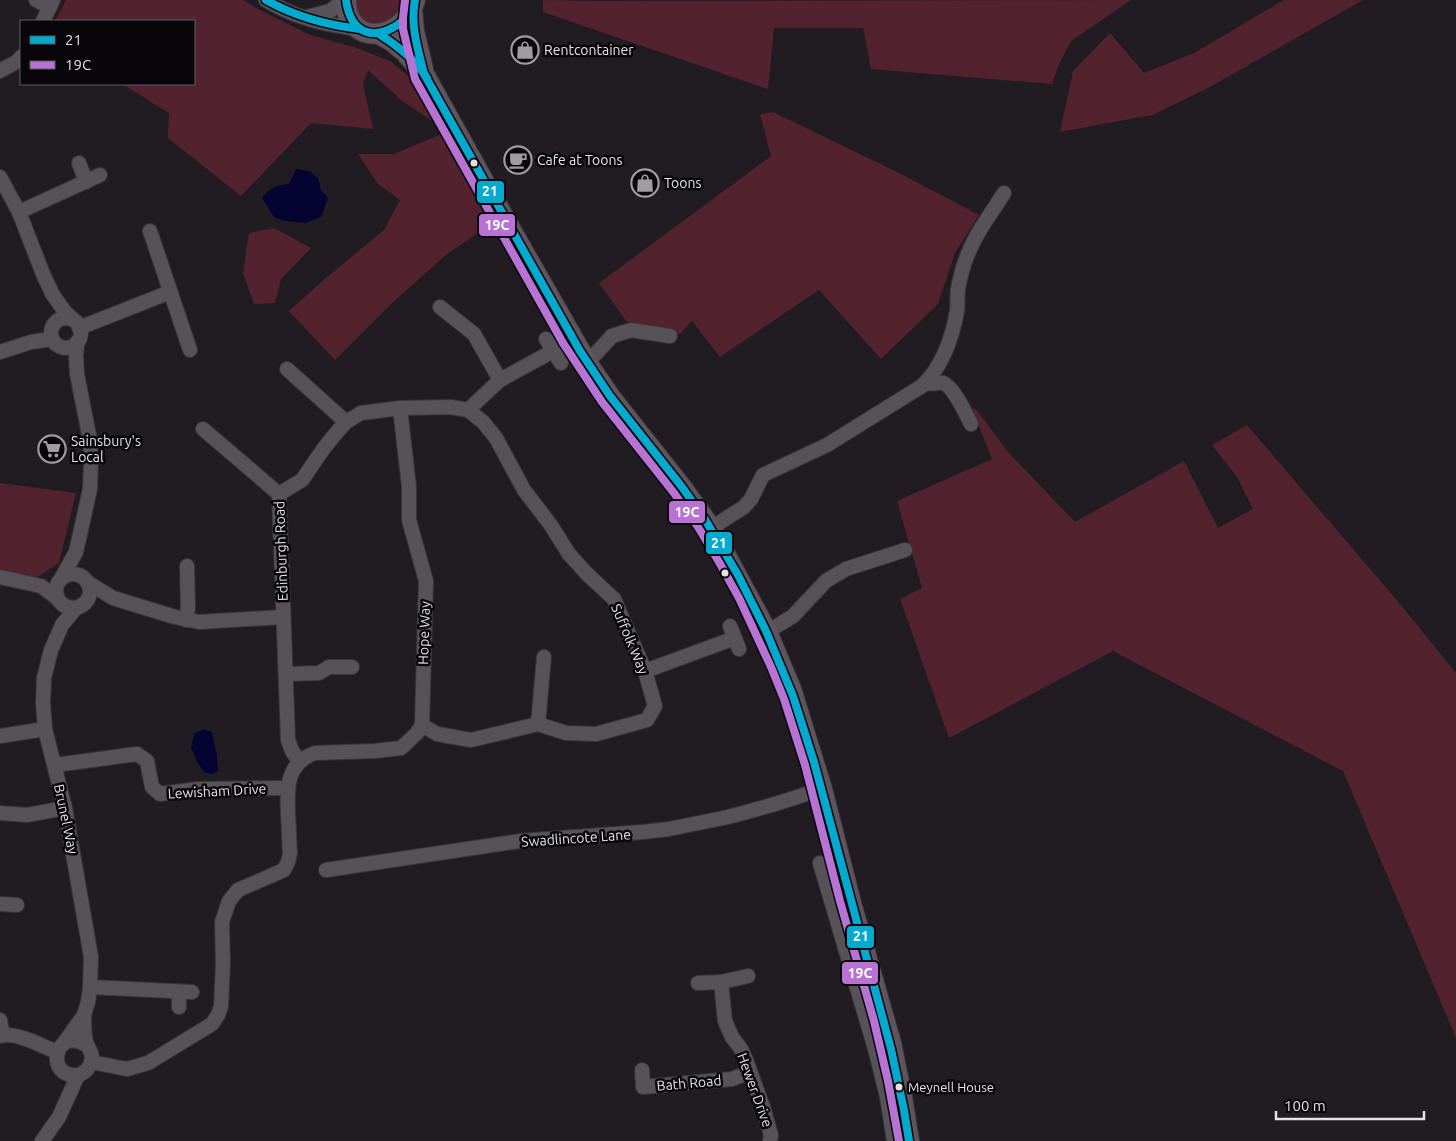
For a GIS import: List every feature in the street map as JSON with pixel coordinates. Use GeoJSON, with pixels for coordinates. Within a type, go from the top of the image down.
{"type":"FeatureCollection","features":[{"type":"Feature","properties":{"kind":"highway"},"geometry":{"type":"LineString","coordinates":[[345,0],[351,19],[360,29],[379,34],[393,42],[405,52],[424,74],[587,363],[611,398],[683,489],[711,528],[767,632],[791,689],[822,789],[851,903],[869,997],[893,1052],[909,1141]]}},
{"type":"Feature","properties":{"kind":"highway"},"geometry":{"type":"LineString","coordinates":[[379,34],[393,30],[401,24],[414,5]]}},
{"type":"Feature","properties":{"kind":"highway"},"geometry":{"type":"LineString","coordinates":[[414,5],[414,31],[424,74]]}},
{"type":"Feature","properties":{"kind":"street"},"geometry":{"type":"LineString","coordinates":[[36,0],[51,3],[43,20]]}},
{"type":"Feature","properties":{"kind":"street"},"geometry":{"type":"LineString","coordinates":[[266,0],[278,8],[304,18],[360,29]]}},
{"type":"Feature","properties":{"kind":"street"},"geometry":{"type":"LineString","coordinates":[[304,18],[330,11],[345,0]]}},
{"type":"Feature","properties":{"kind":"street"},"geometry":{"type":"LineString","coordinates":[[0,72],[20,58]]}},
{"type":"Feature","properties":{"kind":"street"},"geometry":{"type":"LineString","coordinates":[[79,163],[86,182]]}},
{"type":"Feature","properties":{"kind":"street"},"geometry":{"type":"LineString","coordinates":[[19,212],[100,175]]}},
{"type":"Feature","properties":{"kind":"street"},"geometry":{"type":"LineString","coordinates":[[0,177],[19,212],[53,295],[65,312],[77,324],[80,338],[77,342],[77,374],[90,440],[92,461],[88,496],[76,552],[56,588],[59,600]]}},
{"type":"Feature","properties":{"kind":"street"},"geometry":{"type":"LineString","coordinates":[[711,528],[744,507],[751,499],[763,475],[826,445],[926,383],[935,372],[945,353],[957,311],[958,288],[965,259],[982,227],[1004,193]]}},
{"type":"Feature","properties":{"kind":"street"},"geometry":{"type":"LineString","coordinates":[[150,231],[190,350]]}},
{"type":"Feature","properties":{"kind":"street"},"geometry":{"type":"LineString","coordinates":[[43,274],[52,313],[54,338],[70,359],[77,374]]}},
{"type":"Feature","properties":{"kind":"street"},"geometry":{"type":"LineString","coordinates":[[54,338],[53,325],[60,319],[64,318],[77,324],[170,292]]}},
{"type":"Feature","properties":{"kind":"street"},"geometry":{"type":"LineString","coordinates":[[440,307],[474,334],[500,380]]}},
{"type":"Feature","properties":{"kind":"street"},"geometry":{"type":"LineString","coordinates":[[587,363],[612,336],[630,330],[670,336]]}},
{"type":"Feature","properties":{"kind":"street"},"geometry":{"type":"LineString","coordinates":[[0,352],[31,342],[54,338],[69,347],[77,342]]}},
{"type":"Feature","properties":{"kind":"street"},"geometry":{"type":"LineString","coordinates":[[400,408],[452,407],[468,410],[500,380],[550,345],[561,363]]}},
{"type":"Feature","properties":{"kind":"street"},"geometry":{"type":"LineString","coordinates":[[287,369],[346,422]]}},
{"type":"Feature","properties":{"kind":"street"},"geometry":{"type":"LineString","coordinates":[[926,383],[943,383],[951,389],[971,424]]}},
{"type":"Feature","properties":{"kind":"street","name":"Edinburgh Road"},"geometry":{"type":"LineString","coordinates":[[299,761],[292,751],[288,740],[280,494],[302,480],[324,448],[346,422],[361,413],[400,408]]}},
{"type":"Feature","properties":{"kind":"street","name":"Hope Way"},"geometry":{"type":"LineString","coordinates":[[400,408],[409,488],[409,520],[426,581],[422,725]]}},
{"type":"Feature","properties":{"kind":"street","name":"Suffolk Way"},"geometry":{"type":"LineString","coordinates":[[468,410],[483,422],[496,438],[524,490],[550,524],[569,554],[614,599],[645,671],[654,706],[648,720],[596,734],[566,733],[538,724]]}},
{"type":"Feature","properties":{"kind":"street"},"geometry":{"type":"LineString","coordinates":[[203,429],[280,494]]}},
{"type":"Feature","properties":{"kind":"street"},"geometry":{"type":"LineString","coordinates":[[767,632],[793,616],[826,581],[846,569],[905,550]]}},
{"type":"Feature","properties":{"kind":"street"},"geometry":{"type":"LineString","coordinates":[[76,552],[90,593],[81,604]]}},
{"type":"Feature","properties":{"kind":"street"},"geometry":{"type":"LineString","coordinates":[[186,620],[188,607],[187,566]]}},
{"type":"Feature","properties":{"kind":"street"},"geometry":{"type":"LineString","coordinates":[[41,586],[73,574],[86,580],[113,598],[186,620],[199,622],[284,617]]}},
{"type":"Feature","properties":{"kind":"street"},"geometry":{"type":"LineString","coordinates":[[0,577],[41,586],[70,608],[113,598]]}},
{"type":"Feature","properties":{"kind":"street","name":"Brunel Way"},"geometry":{"type":"LineString","coordinates":[[59,600],[62,626]]}},
{"type":"Feature","properties":{"kind":"street","name":"Brunel Way"},"geometry":{"type":"LineString","coordinates":[[61,1047],[84,1015],[90,988],[91,958],[65,808],[45,729],[44,678],[51,650],[62,626],[81,604]]}},
{"type":"Feature","properties":{"kind":"street"},"geometry":{"type":"LineString","coordinates":[[645,671],[734,637]]}},
{"type":"Feature","properties":{"kind":"street"},"geometry":{"type":"LineString","coordinates":[[91,1062],[127,1069],[148,1063],[212,1024],[218,1015],[220,1006],[223,964],[222,922],[229,901],[238,890],[284,870],[288,862],[290,853],[287,788],[292,772],[299,761],[315,753],[375,751],[400,748],[417,734],[422,725],[437,734],[471,740],[538,724],[544,657]]}},
{"type":"Feature","properties":{"kind":"street"},"geometry":{"type":"LineString","coordinates":[[287,674],[319,672],[329,667],[352,667]]}},
{"type":"Feature","properties":{"kind":"street"},"geometry":{"type":"LineString","coordinates":[[0,736],[45,729]]}},
{"type":"Feature","properties":{"kind":"street","name":"Lewisham Drive"},"geometry":{"type":"LineString","coordinates":[[55,765],[137,754],[147,761],[152,787],[160,794],[198,789],[287,788]]}},
{"type":"Feature","properties":{"kind":"street","name":"Swadlincote Lane"},"geometry":{"type":"LineString","coordinates":[[326,870],[520,842],[643,832],[669,828],[728,817],[822,789]]}},
{"type":"Feature","properties":{"kind":"street"},"geometry":{"type":"LineString","coordinates":[[0,813],[27,815],[65,808]]}},
{"type":"Feature","properties":{"kind":"street"},"geometry":{"type":"LineString","coordinates":[[820,863],[869,997],[876,1052],[894,1141]]}},
{"type":"Feature","properties":{"kind":"street"},"geometry":{"type":"LineString","coordinates":[[0,904],[17,905]]}},
{"type":"Feature","properties":{"kind":"street"},"geometry":{"type":"LineString","coordinates":[[698,983],[721,982],[748,976]]}},
{"type":"Feature","properties":{"kind":"street","name":"Hewer Drive"},"geometry":{"type":"LineString","coordinates":[[721,982],[725,1022],[740,1048],[750,1072],[763,1107],[770,1141]]}},
{"type":"Feature","properties":{"kind":"street"},"geometry":{"type":"LineString","coordinates":[[90,988],[184,997]]}},
{"type":"Feature","properties":{"kind":"street","name":"Brunel Way"},"geometry":{"type":"LineString","coordinates":[[84,1015],[86,1045]]}},
{"type":"Feature","properties":{"kind":"street"},"geometry":{"type":"LineString","coordinates":[[0,1020],[2,1036],[14,1035],[61,1047]]}},
{"type":"Feature","properties":{"kind":"street"},"geometry":{"type":"LineString","coordinates":[[42,1141],[58,1117],[78,1075],[88,1069],[91,1062],[92,1054],[86,1045],[80,1041],[74,1040],[61,1047],[56,1059],[60,1069],[65,1101]]}},
{"type":"Feature","properties":{"kind":"street"},"geometry":{"type":"LineString","coordinates":[[60,1069],[67,1074],[78,1075]]}},
{"type":"Feature","properties":{"kind":"street","name":"Bath Road"},"geometry":{"type":"LineString","coordinates":[[642,1070],[643,1086],[732,1079],[750,1072]]}},
{"type":"Feature","properties":{"kind":"shaded area"},"geometry":{"type":"Polygon","coordinates":[[[66,0],[243,0],[310,35],[354,47],[390,61],[412,79],[435,123],[401,100],[368,70],[363,85],[373,129],[311,123],[241,196],[168,138],[169,113],[124,85],[195,85],[195,20],[56,20],[66,0]]]}},
{"type":"Feature","properties":{"kind":"shaded area"},"geometry":{"type":"Polygon","coordinates":[[[353,0],[409,0],[395,23],[364,26],[353,0]]]}},
{"type":"Feature","properties":{"kind":"shaded area"},"geometry":{"type":"Polygon","coordinates":[[[543,0],[1131,0],[1071,41],[1059,64],[1052,84],[871,69],[863,28],[774,28],[768,89],[543,12],[543,0]]]}},
{"type":"Feature","properties":{"kind":"shaded area"},"geometry":{"type":"Polygon","coordinates":[[[1284,0],[1363,0],[1208,88],[1152,115],[1060,132],[1073,71],[1110,33],[1144,73],[1194,53],[1284,0]]]}},
{"type":"Feature","properties":{"kind":"shaded area"},"geometry":{"type":"Polygon","coordinates":[[[773,112],[901,174],[979,215],[955,253],[938,304],[881,359],[819,290],[720,357],[692,321],[680,334],[626,321],[599,283],[771,156],[760,114],[773,112]]]}},
{"type":"Feature","properties":{"kind":"shaded area"},"geometry":{"type":"Polygon","coordinates":[[[444,133],[493,223],[447,254],[392,303],[335,360],[289,311],[384,230],[400,200],[378,184],[358,154],[394,154],[444,133]]]}},
{"type":"Feature","properties":{"kind":"shaded area"},"geometry":{"type":"Polygon","coordinates":[[[296,169],[309,171],[318,178],[321,190],[328,198],[321,217],[306,223],[285,221],[274,217],[262,198],[274,188],[289,184],[296,169]]]}},
{"type":"Feature","properties":{"kind":"shaded area"},"geometry":{"type":"Polygon","coordinates":[[[274,228],[311,248],[281,279],[275,303],[254,304],[243,273],[249,233],[274,228]]]}},
{"type":"Feature","properties":{"kind":"shaded area"},"geometry":{"type":"Polygon","coordinates":[[[972,408],[976,409],[1009,453],[1075,522],[1184,461],[1218,528],[1253,509],[1237,477],[1212,445],[1247,425],[1400,604],[1456,673],[1456,1038],[1343,771],[1113,651],[949,738],[900,599],[922,588],[897,501],[992,459],[972,408]]]}},
{"type":"Feature","properties":{"kind":"shaded area"},"geometry":{"type":"Polygon","coordinates":[[[0,483],[76,493],[59,563],[36,578],[0,571],[0,483]]]}},
{"type":"Feature","properties":{"kind":"shaded area"},"geometry":{"type":"Polygon","coordinates":[[[204,729],[212,732],[217,756],[218,771],[211,774],[204,772],[197,762],[191,747],[195,733],[204,729]]]}},
{"type":"Feature","properties":{"kind":"transit line","name":"21"},"geometry":{"type":"LineString","coordinates":[[266,0],[312,19],[360,29]]}},
{"type":"Feature","properties":{"kind":"transit line","name":"21"},"geometry":{"type":"LineString","coordinates":[[346,0],[353,21],[366,32],[383,32],[403,21]]}},
{"type":"Feature","properties":{"kind":"transit line","name":"19C"},"geometry":{"type":"LineString","coordinates":[[405,0],[403,29],[415,79],[563,343],[602,402],[674,493],[698,527],[739,598],[771,667],[784,699],[805,765],[840,901],[874,1021],[899,1141]]}},
{"type":"Feature","properties":{"kind":"transit line","name":"21"},"geometry":{"type":"LineString","coordinates":[[415,0],[414,28],[424,74],[580,351],[610,396],[682,487],[706,521],[738,575],[766,631],[793,696],[814,762],[891,1049],[909,1141]]}},
{"type":"Feature","properties":{"kind":"transit line","name":"21"},"geometry":{"type":"LineString","coordinates":[[379,34],[406,53],[427,78]]}},
{"type":"Feature","properties":{"kind":"place","name":"Rentcontainer"},"geometry":{"type":"Point","coordinates":[525,50]}},
{"type":"Feature","properties":{"kind":"place","name":"Cafe at Toons"},"geometry":{"type":"Point","coordinates":[518,160]}},
{"type":"Feature","properties":{"kind":"place","name":"Toons"},"geometry":{"type":"Point","coordinates":[645,183]}},
{"type":"Feature","properties":{"kind":"place","name":"Sainsbury's Local"},"geometry":{"type":"Point","coordinates":[52,449]}},
{"type":"Feature","properties":{"kind":"place","name":"Meynell House"},"geometry":{"type":"Point","coordinates":[899,1087]}}]}
